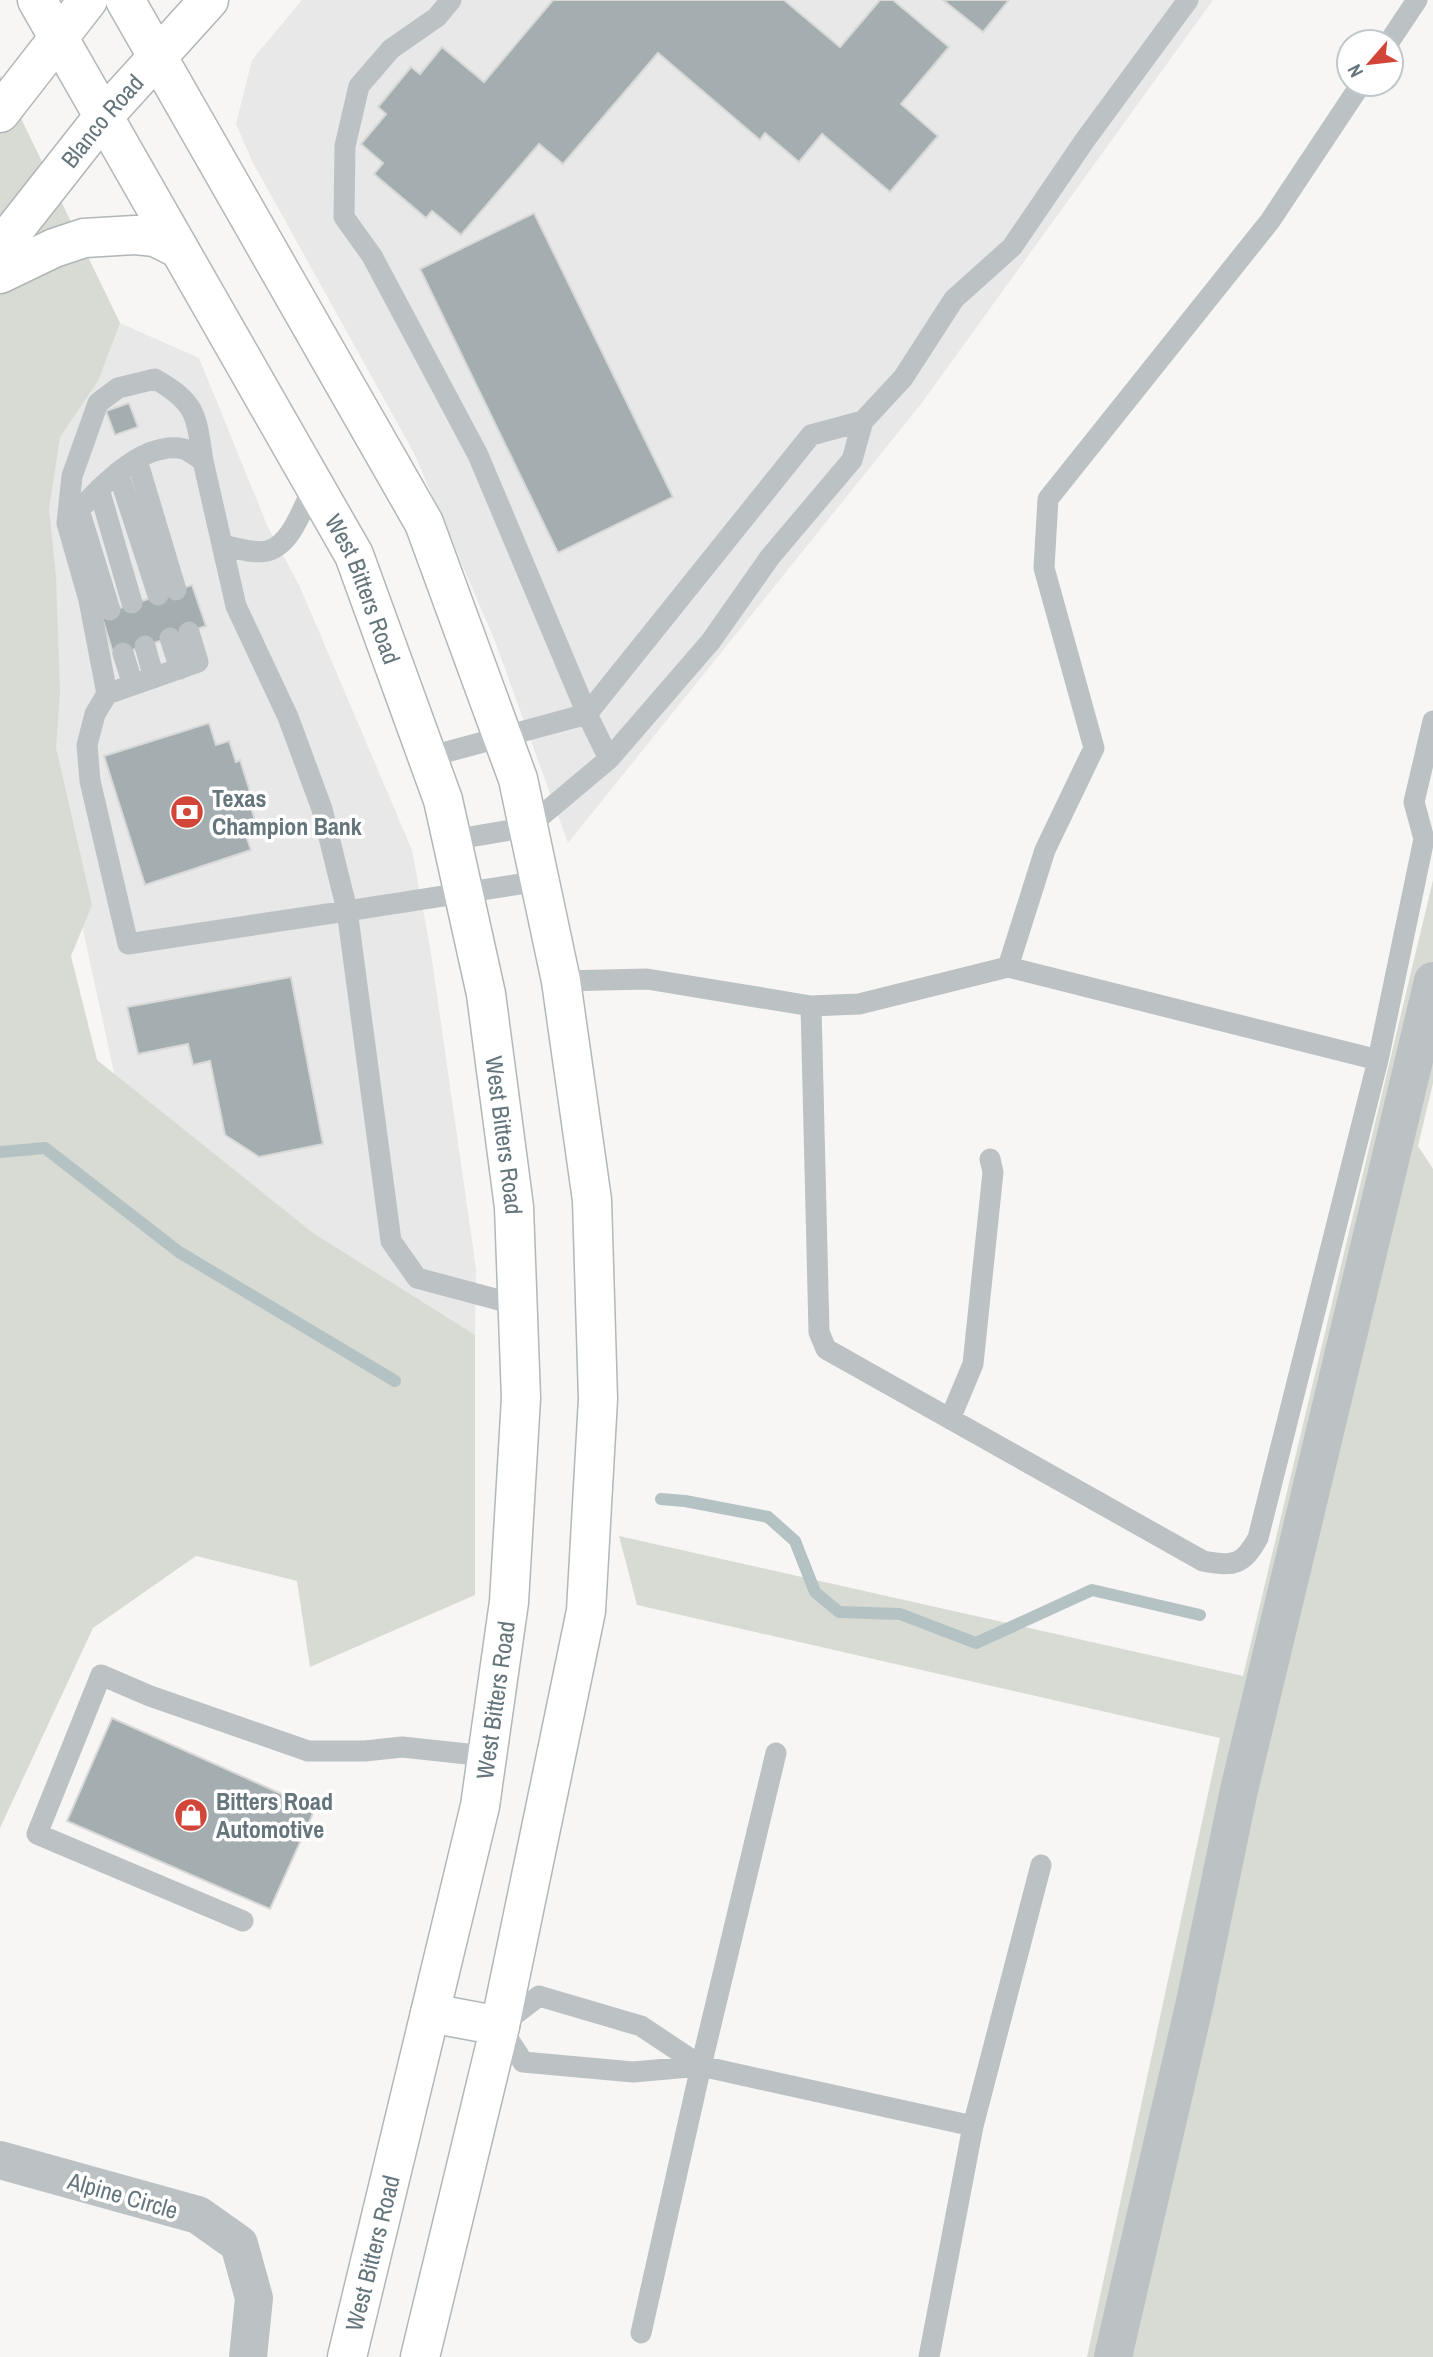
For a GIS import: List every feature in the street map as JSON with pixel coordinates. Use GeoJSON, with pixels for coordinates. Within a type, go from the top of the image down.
{"type":"FeatureCollection","features":[{"type":"Feature","properties":{"kind":"main road","name":"West Bitters Road"},"geometry":{"type":"LineString","coordinates":[[37,0],[354,555],[443,800],[486,994],[513,1193],[521,1398],[509,1602],[480,1806],[347,2357]]}},
{"type":"Feature","properties":{"kind":"main road"},"geometry":{"type":"LineString","coordinates":[[0,113],[88,0]]}},
{"type":"Feature","properties":{"kind":"main road"},"geometry":{"type":"LineString","coordinates":[[125,0],[424,523],[518,779],[561,981],[592,1200],[598,1399],[586,1611],[500,2026],[420,2357]]}},
{"type":"Feature","properties":{"kind":"main road","name":"Blanco Road"},"geometry":{"type":"LineString","coordinates":[[0,248],[103,117],[209,0]]}},
{"type":"Feature","properties":{"kind":"main road"},"geometry":{"type":"LineString","coordinates":[[0,274],[54,248],[85,238],[135,235],[155,237],[179,248]]}},
{"type":"Feature","properties":{"kind":"main road"},"geometry":{"type":"LineString","coordinates":[[430,2013],[500,2026]]}},
{"type":"Feature","properties":{"kind":"street"},"geometry":{"type":"LineString","coordinates":[[1113,2357],[1195,2002],[1239,1790],[1433,981]]}},
{"type":"Feature","properties":{"kind":"street","name":"Alpine Circle"},"geometry":{"type":"LineString","coordinates":[[0,2160],[198,2216],[239,2244],[254,2298],[248,2357]]}},
{"type":"Feature","properties":{"kind":"lane"},"geometry":{"type":"LineString","coordinates":[[452,0],[437,17],[391,49],[359,86],[345,146],[344,217],[372,256],[478,455],[587,714],[609,759]]}},
{"type":"Feature","properties":{"kind":"lane"},"geometry":{"type":"LineString","coordinates":[[452,840],[528,827],[609,759],[710,642],[771,556],[852,460],[863,421],[903,378],[954,299],[1012,247],[1085,140],[1188,0]]}},
{"type":"Feature","properties":{"kind":"lane"},"geometry":{"type":"LineString","coordinates":[[1398,28],[1417,0]]}},
{"type":"Feature","properties":{"kind":"lane"},"geometry":{"type":"LineString","coordinates":[[1008,967],[1045,850],[1094,748],[1044,569],[1048,499],[1269,221],[1352,98]]}},
{"type":"Feature","properties":{"kind":"lane"},"geometry":{"type":"LineString","coordinates":[[107,694],[73,517],[72,476],[98,403],[118,388],[155,379],[176,392],[197,418],[203,461],[236,606],[288,717],[322,809],[347,910],[391,1241],[418,1278],[518,1305]]}},
{"type":"Feature","properties":{"kind":"lane"},"geometry":{"type":"LineString","coordinates":[[428,757],[587,714],[811,435],[863,421]]}},
{"type":"Feature","properties":{"kind":"lane"},"geometry":{"type":"LineString","coordinates":[[73,517],[118,472],[162,449],[185,450],[203,461]]}},
{"type":"Feature","properties":{"kind":"lane"},"geometry":{"type":"LineString","coordinates":[[118,472],[167,593],[137,460]]}},
{"type":"Feature","properties":{"kind":"lane"},"geometry":{"type":"LineString","coordinates":[[223,545],[268,551],[282,542],[314,486]]}},
{"type":"Feature","properties":{"kind":"lane"},"geometry":{"type":"LineString","coordinates":[[99,489],[132,603]]}},
{"type":"Feature","properties":{"kind":"lane"},"geometry":{"type":"LineString","coordinates":[[73,517],[110,610]]}},
{"type":"Feature","properties":{"kind":"lane"},"geometry":{"type":"LineString","coordinates":[[180,635],[198,662],[107,694],[95,714],[88,745],[90,781],[128,944],[540,881]]}},
{"type":"Feature","properties":{"kind":"lane"},"geometry":{"type":"LineString","coordinates":[[145,646],[154,678]]}},
{"type":"Feature","properties":{"kind":"lane"},"geometry":{"type":"LineString","coordinates":[[123,653],[133,685]]}},
{"type":"Feature","properties":{"kind":"lane"},"geometry":{"type":"LineString","coordinates":[[811,1006],[818,1332],[826,1349],[1203,1561],[1232,1564],[1247,1557],[1258,1538],[1378,1060],[1424,839],[1414,802],[1433,721]]}},
{"type":"Feature","properties":{"kind":"lane"},"geometry":{"type":"LineString","coordinates":[[561,981],[647,979],[811,1006],[859,1004],[1008,967],[1378,1060]]}},
{"type":"Feature","properties":{"kind":"lane"},"geometry":{"type":"LineString","coordinates":[[950,1419],[973,1364],[992,1172],[990,1159]]}},
{"type":"Feature","properties":{"kind":"lane"},"geometry":{"type":"LineString","coordinates":[[243,1921],[37,1833],[101,1675],[149,1696],[307,1751],[365,1751],[402,1747],[486,1756]]}},
{"type":"Feature","properties":{"kind":"lane"},"geometry":{"type":"LineString","coordinates":[[641,2333],[701,2066],[776,1754]]}},
{"type":"Feature","properties":{"kind":"lane"},"geometry":{"type":"LineString","coordinates":[[929,2357],[973,2126],[1041,1865]]}},
{"type":"Feature","properties":{"kind":"lane"},"geometry":{"type":"LineString","coordinates":[[701,2066],[641,2026],[539,1996],[500,2026],[523,2062],[633,2072],[701,2066],[973,2126]]}},
{"type":"Feature","properties":{"kind":"shaded area"},"geometry":{"type":"Polygon","coordinates":[[[302,0],[1213,0],[921,404],[568,843],[495,641],[414,453],[252,161],[236,124],[252,60],[302,0]]]}},
{"type":"Feature","properties":{"kind":"shaded area"},"geometry":{"type":"Polygon","coordinates":[[[0,75],[120,323],[98,381],[60,437],[49,509],[56,577],[60,693],[56,748],[92,905],[71,956],[97,1060],[313,1233],[475,1335],[475,1595],[310,1667],[297,1581],[196,1556],[93,1628],[0,1828],[0,75]]]}},
{"type":"Feature","properties":{"kind":"shaded area"},"geometry":{"type":"Polygon","coordinates":[[[120,323],[199,358],[267,525],[300,587],[412,850],[431,953],[476,1269],[475,1335],[129,1142],[42,741],[39,402],[120,323]]]}},
{"type":"Feature","properties":{"kind":"shaded area"},"geometry":{"type":"Polygon","coordinates":[[[1433,880],[1433,1083],[1418,1146],[1433,1169],[1433,2357],[1087,2357],[1220,1738],[637,1605],[619,1536],[1243,1676],[1433,880]]]}},
{"type":"Feature","properties":{"kind":"building"},"geometry":{"type":"Polygon","coordinates":[[[553,0],[784,0],[840,47],[880,0],[893,0],[949,47],[901,104],[938,136],[890,192],[822,134],[799,162],[765,133],[760,140],[658,53],[563,164],[539,144],[461,235],[432,211],[426,218],[374,174],[383,163],[361,144],[386,114],[378,107],[411,67],[420,74],[442,47],[484,82],[553,0]]]}},
{"type":"Feature","properties":{"kind":"building"},"geometry":{"type":"Polygon","coordinates":[[[943,0],[1009,0],[983,32],[943,0]]]}},
{"type":"Feature","properties":{"kind":"building"},"geometry":{"type":"Polygon","coordinates":[[[534,213],[673,497],[558,553],[420,269],[534,213]]]}},
{"type":"Feature","properties":{"kind":"building"},"geometry":{"type":"Polygon","coordinates":[[[129,403],[138,427],[115,435],[106,411],[129,403]]]}},
{"type":"Feature","properties":{"kind":"building"},"geometry":{"type":"Polygon","coordinates":[[[192,585],[206,626],[114,656],[101,614],[192,585]]]}},
{"type":"Feature","properties":{"kind":"building","name":"Texas Champion Bank"},"geometry":{"type":"Polygon","coordinates":[[[209,723],[216,745],[229,741],[236,762],[240,760],[253,801],[249,802],[256,823],[243,827],[251,850],[145,885],[104,756],[209,723]]]}},
{"type":"Feature","properties":{"kind":"building"},"geometry":{"type":"Polygon","coordinates":[[[291,977],[323,1144],[259,1157],[225,1135],[210,1061],[193,1065],[188,1044],[138,1054],[127,1007],[291,977]]]}},
{"type":"Feature","properties":{"kind":"building","name":"Bitters Road Automotive"},"geometry":{"type":"Polygon","coordinates":[[[112,1718],[315,1809],[270,1909],[67,1821],[112,1718]]]}},
{"type":"Feature","properties":{"kind":"waterway"},"geometry":{"type":"LineString","coordinates":[[0,1152],[45,1148],[179,1252],[395,1381]]}},
{"type":"Feature","properties":{"kind":"waterway"},"geometry":{"type":"LineString","coordinates":[[661,1499],[768,1517],[795,1541],[815,1592],[839,1612],[900,1614],[976,1643],[1092,1590],[1200,1615]]}},
{"type":"Feature","properties":{"kind":"place","name":"Texas Champion Bank"},"geometry":{"type":"Point","coordinates":[187,812]}},
{"type":"Feature","properties":{"kind":"place","name":"Bitters Road Automotive"},"geometry":{"type":"Point","coordinates":[191,1815]}}]}
